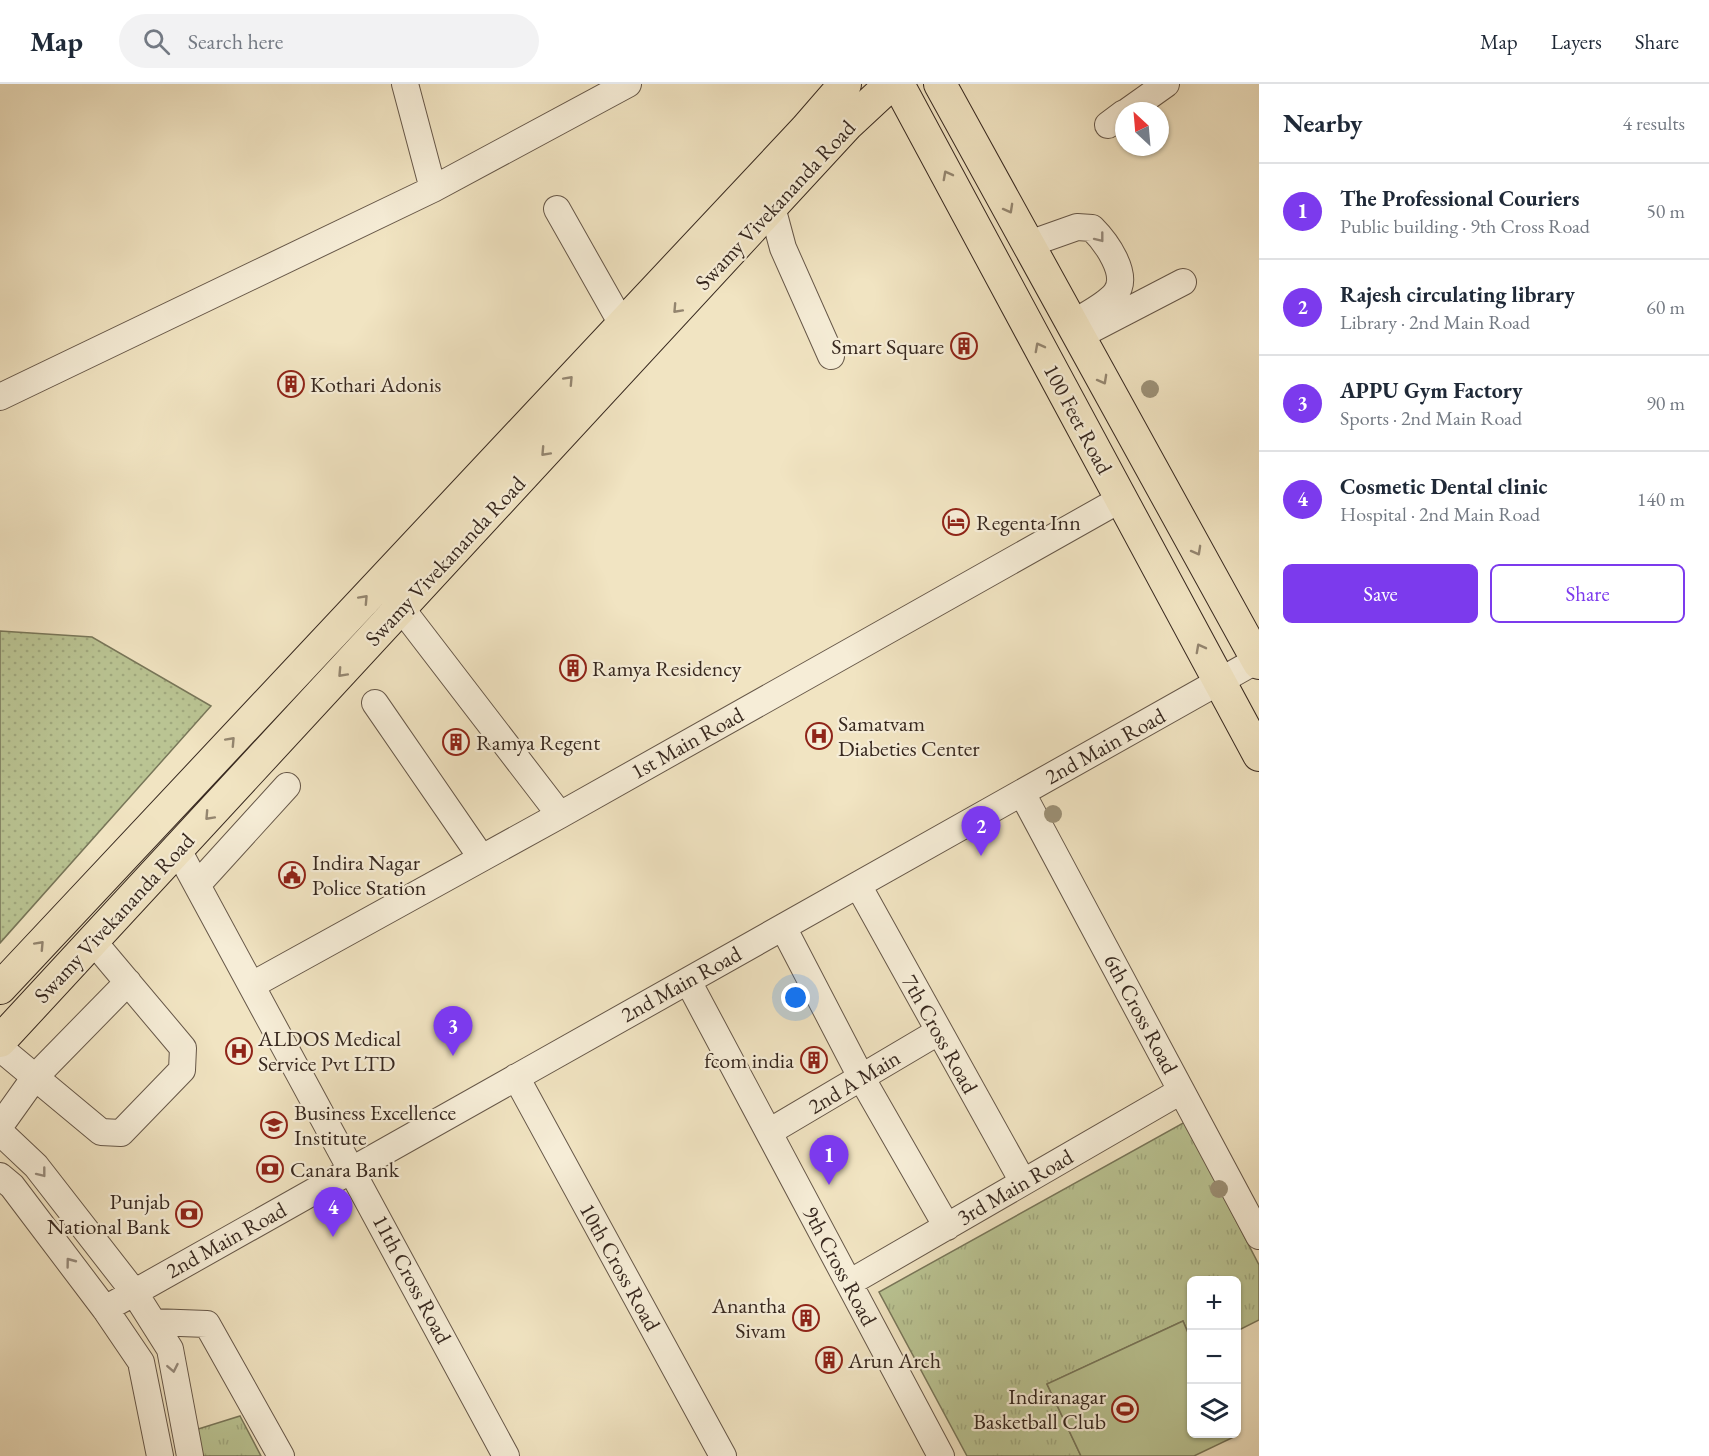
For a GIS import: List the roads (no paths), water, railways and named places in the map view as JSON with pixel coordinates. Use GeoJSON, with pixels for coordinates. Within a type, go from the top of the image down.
{"type":"FeatureCollection","features":[{"type":"Feature","properties":{"kind":"main road","name":"Swamy Vivekananda Road"},"geometry":{"type":"LineString","coordinates":[[0,988],[845,84]]}},
{"type":"Feature","properties":{"kind":"main road","name":"Swamy Vivekananda Road"},"geometry":{"type":"LineString","coordinates":[[0,1041],[848,124],[891,84]]}},
{"type":"Feature","properties":{"kind":"main road","name":"100 Feet Road"},"geometry":{"type":"LineString","coordinates":[[898,84],[1259,755]]}},
{"type":"Feature","properties":{"kind":"main road","name":"100 Feet Road"},"geometry":{"type":"LineString","coordinates":[[940,84],[1258,661]]}},
{"type":"Feature","properties":{"kind":"street"},"geometry":{"type":"LineString","coordinates":[[405,84],[433,189]]}},
{"type":"Feature","properties":{"kind":"street"},"geometry":{"type":"LineString","coordinates":[[0,397],[433,189],[628,84]]}},
{"type":"Feature","properties":{"kind":"street"},"geometry":{"type":"LineString","coordinates":[[1140,102],[1166,84]]}},
{"type":"Feature","properties":{"kind":"street"},"geometry":{"type":"LineString","coordinates":[[772,207],[783,248],[831,356]]}},
{"type":"Feature","properties":{"kind":"street"},"geometry":{"type":"LineString","coordinates":[[557,209],[622,324]]}},
{"type":"Feature","properties":{"kind":"street"},"geometry":{"type":"LineString","coordinates":[[1029,244],[1077,227],[1092,228],[1102,238],[1117,266],[1121,279],[1116,294],[1076,330]]}},
{"type":"Feature","properties":{"kind":"street"},"geometry":{"type":"LineString","coordinates":[[1076,330],[1183,282]]}},
{"type":"Feature","properties":{"kind":"street","name":"1st Main Road"},"geometry":{"type":"LineString","coordinates":[[252,985],[560,815],[1121,499]]}},
{"type":"Feature","properties":{"kind":"street"},"geometry":{"type":"LineString","coordinates":[[402,608],[560,815]]}},
{"type":"Feature","properties":{"kind":"street","name":"2nd Main Road"},"geometry":{"type":"LineString","coordinates":[[105,1309],[1258,661]]}},
{"type":"Feature","properties":{"kind":"street"},"geometry":{"type":"LineString","coordinates":[[375,704],[481,857]]}},
{"type":"Feature","properties":{"kind":"street"},"geometry":{"type":"LineString","coordinates":[[197,885],[287,786]]}},
{"type":"Feature","properties":{"kind":"street","name":"6th Cross Road"},"geometry":{"type":"LineString","coordinates":[[1022,792],[1259,1236]]}},
{"type":"Feature","properties":{"kind":"street","name":"11th Cross Road"},"geometry":{"type":"LineString","coordinates":[[178,850],[507,1456]]}},
{"type":"Feature","properties":{"kind":"street","name":"7th Cross Road"},"geometry":{"type":"LineString","coordinates":[[858,885],[1023,1182]]}},
{"type":"Feature","properties":{"kind":"street"},"geometry":{"type":"LineString","coordinates":[[783,927],[861,1077],[947,1227]]}},
{"type":"Feature","properties":{"kind":"street"},"geometry":{"type":"LineString","coordinates":[[0,1048],[101,1132],[121,1133],[182,1070],[183,1048],[93,941]]}},
{"type":"Feature","properties":{"kind":"street","name":"9th Cross Road"},"geometry":{"type":"LineString","coordinates":[[688,981],[941,1456]]}},
{"type":"Feature","properties":{"kind":"street"},"geometry":{"type":"LineString","coordinates":[[0,1126],[35,1077],[128,982]]}},
{"type":"Feature","properties":{"kind":"street","name":"2nd A Main"},"geometry":{"type":"LineString","coordinates":[[769,1132],[938,1032]]}},
{"type":"Feature","properties":{"kind":"street","name":"10th Cross Road"},"geometry":{"type":"LineString","coordinates":[[516,1077],[723,1456]]}},
{"type":"Feature","properties":{"kind":"street","name":"3rd Main Road"},"geometry":{"type":"LineString","coordinates":[[849,1283],[1182,1091]]}},
{"type":"Feature","properties":{"kind":"street"},"geometry":{"type":"LineString","coordinates":[[0,1132],[36,1166],[134,1292],[170,1349],[190,1456]]}},
{"type":"Feature","properties":{"kind":"street"},"geometry":{"type":"LineString","coordinates":[[0,1176],[12,1186],[105,1309],[141,1362],[160,1456]]}},
{"type":"Feature","properties":{"kind":"street"},"geometry":{"type":"LineString","coordinates":[[153,1322],[207,1324],[281,1456]]}},
{"type":"Feature","properties":{"kind":"place","name":"Smart Square"},"geometry":{"type":"Point","coordinates":[964,346]}},
{"type":"Feature","properties":{"kind":"place","name":"Kothari Adonis"},"geometry":{"type":"Point","coordinates":[291,384]}},
{"type":"Feature","properties":{"kind":"place","name":"Regenta Inn"},"geometry":{"type":"Point","coordinates":[956,522]}},
{"type":"Feature","properties":{"kind":"place","name":"Ramya Residency"},"geometry":{"type":"Point","coordinates":[573,668]}},
{"type":"Feature","properties":{"kind":"place","name":"Samatvam Diabeties Center"},"geometry":{"type":"Point","coordinates":[819,736]}},
{"type":"Feature","properties":{"kind":"place","name":"Ramya Regent"},"geometry":{"type":"Point","coordinates":[456,742]}},
{"type":"Feature","properties":{"kind":"place","name":"Rajesh circulating library"},"geometry":{"type":"Point","coordinates":[981,856]}},
{"type":"Feature","properties":{"kind":"place","name":"Indira Nagar Police Station"},"geometry":{"type":"Point","coordinates":[292,875]}},
{"type":"Feature","properties":{"kind":"place","name":"ALDOS Medical Service Pvt LTD"},"geometry":{"type":"Point","coordinates":[239,1051]}},
{"type":"Feature","properties":{"kind":"place","name":"APPU Gym Factory"},"geometry":{"type":"Point","coordinates":[453,1056]}},
{"type":"Feature","properties":{"kind":"place","name":"fcom india"},"geometry":{"type":"Point","coordinates":[814,1060]}},
{"type":"Feature","properties":{"kind":"place","name":"Business Excellence Institute"},"geometry":{"type":"Point","coordinates":[274,1125]}},
{"type":"Feature","properties":{"kind":"place","name":"Canara Bank"},"geometry":{"type":"Point","coordinates":[270,1169]}},
{"type":"Feature","properties":{"kind":"place","name":"The Professional Couriers"},"geometry":{"type":"Point","coordinates":[829,1185]}},
{"type":"Feature","properties":{"kind":"place","name":"Punjab National Bank"},"geometry":{"type":"Point","coordinates":[189,1214]}},
{"type":"Feature","properties":{"kind":"place","name":"Cosmetic Dental clinic"},"geometry":{"type":"Point","coordinates":[333,1237]}},
{"type":"Feature","properties":{"kind":"place","name":"Anantha Sivam"},"geometry":{"type":"Point","coordinates":[806,1318]}},
{"type":"Feature","properties":{"kind":"place","name":"Arun Arch"},"geometry":{"type":"Point","coordinates":[829,1360]}},
{"type":"Feature","properties":{"kind":"place","name":"Indiranagar Basketball Club"},"geometry":{"type":"Point","coordinates":[1125,1409]}}]}
